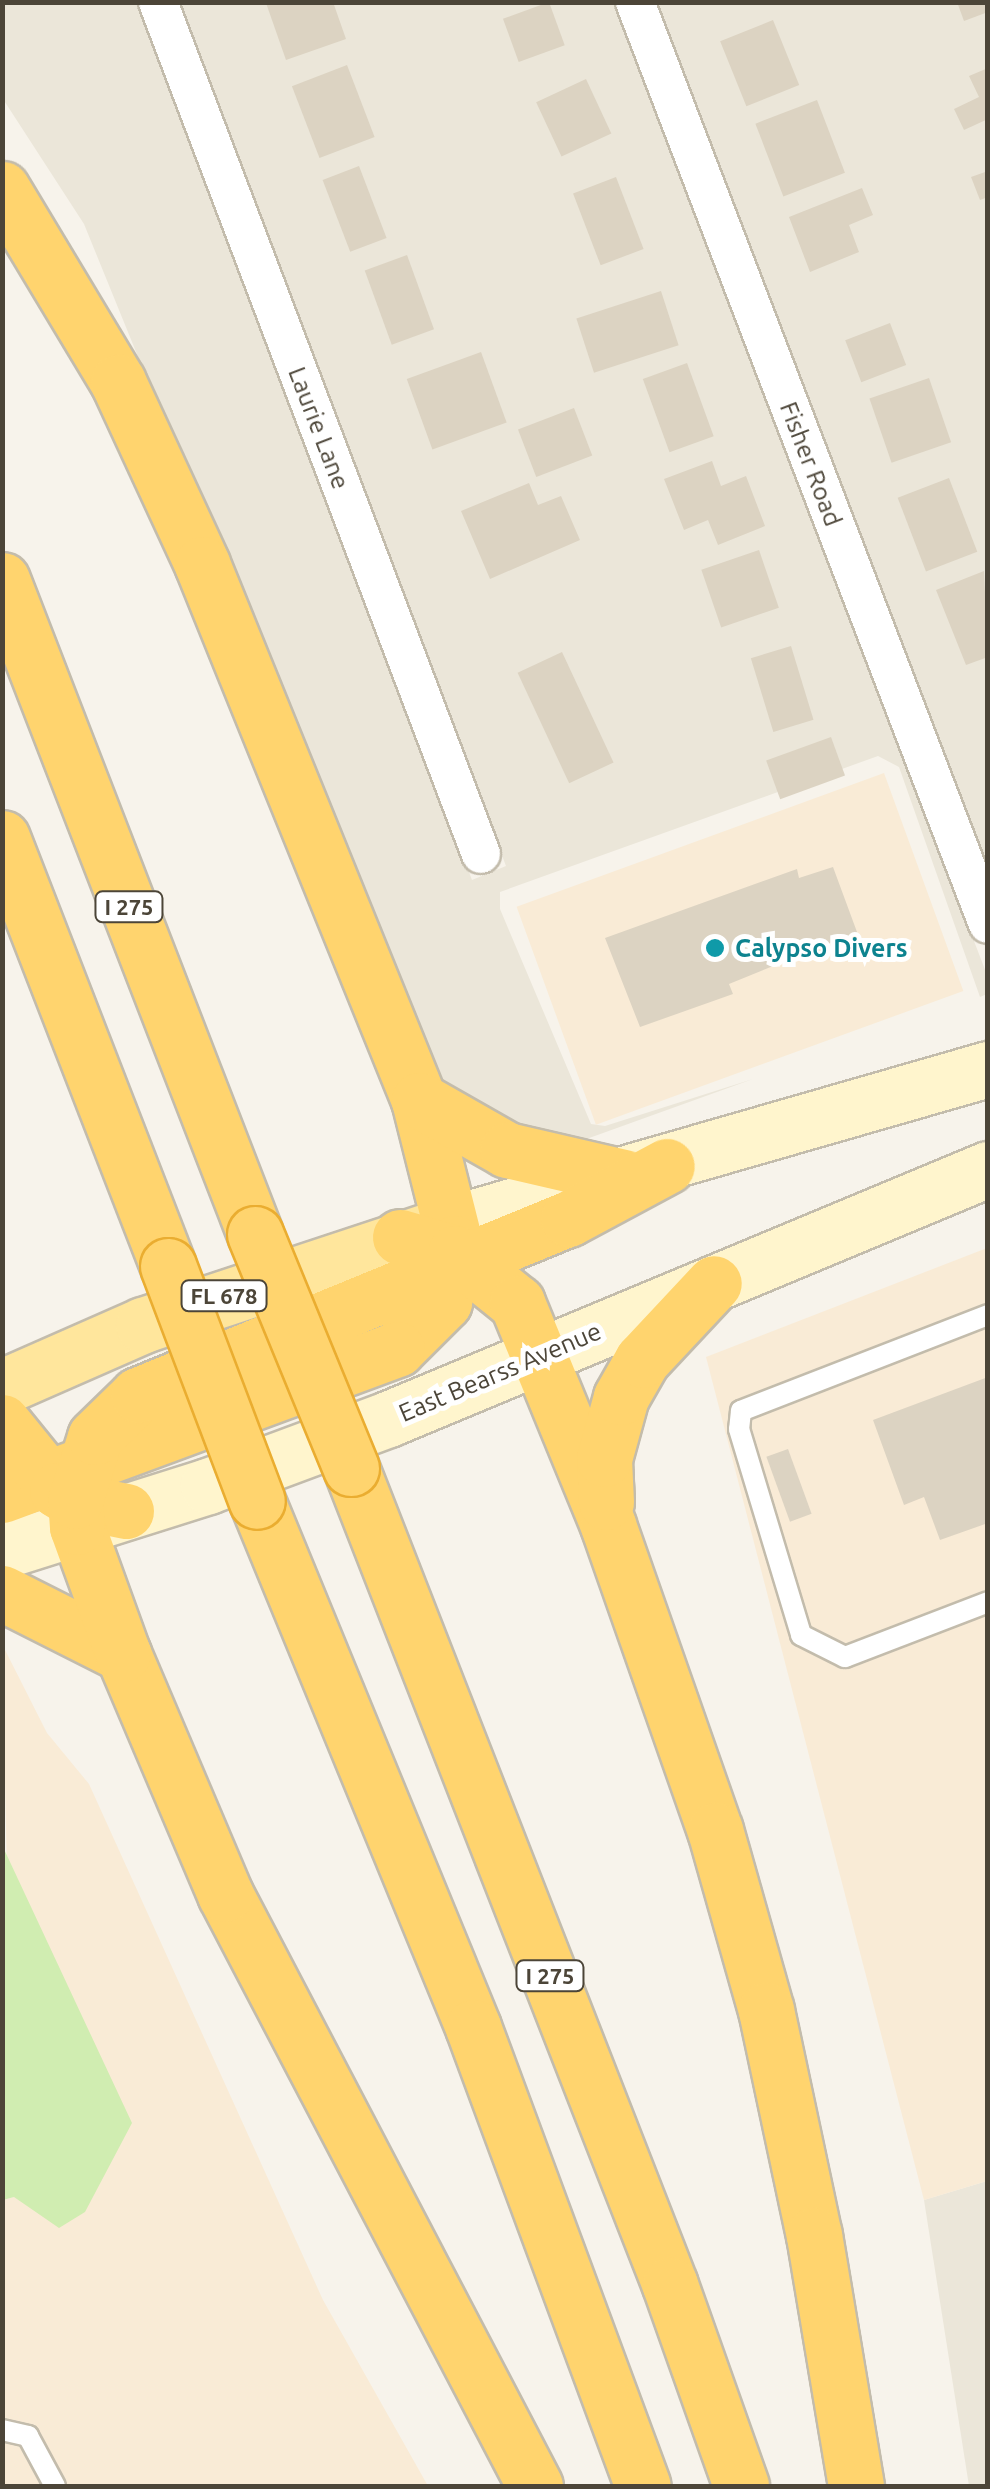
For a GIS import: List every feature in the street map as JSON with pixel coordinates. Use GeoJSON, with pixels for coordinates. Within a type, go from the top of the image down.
{"type":"FeatureCollection","features":[{"type":"Feature","properties":{"kind":"highway"},"geometry":{"type":"LineString","coordinates":[[2,189],[143,432],[419,1100],[458,1251],[517,1303],[542,1356],[608,1525],[712,1819],[766,2010],[814,2235],[856,2486]]}},
{"type":"Feature","properties":{"kind":"highway","name":"I 275"},"geometry":{"type":"LineString","coordinates":[[2,580],[255,1234],[351,1468],[670,2285],[741,2486]]}},
{"type":"Feature","properties":{"kind":"highway"},"geometry":{"type":"LineString","coordinates":[[2,838],[257,1501],[473,2027],[644,2486]]}},
{"type":"Feature","properties":{"kind":"highway"},"geometry":{"type":"LineString","coordinates":[[419,1100],[507,1150],[645,1171]]}},
{"type":"Feature","properties":{"kind":"highway"},"geometry":{"type":"LineString","coordinates":[[68,1497],[95,1436],[138,1395],[458,1251],[568,1220],[645,1171]]}},
{"type":"Feature","properties":{"kind":"highway"},"geometry":{"type":"LineString","coordinates":[[608,1525],[604,1458],[621,1399],[642,1360],[714,1283]]}},
{"type":"Feature","properties":{"kind":"highway"},"geometry":{"type":"LineString","coordinates":[[2,1422],[68,1497],[123,1654],[225,1894],[535,2486]]}},
{"type":"Feature","properties":{"kind":"highway"},"geometry":{"type":"LineString","coordinates":[[2,1593],[33,1602],[123,1654]]}},
{"type":"Feature","properties":{"kind":"main road"},"geometry":{"type":"LineString","coordinates":[[645,1171],[988,1069]]}},
{"type":"Feature","properties":{"kind":"main road","name":"East Bearss Avenue"},"geometry":{"type":"LineString","coordinates":[[2,1550],[68,1497],[298,1454],[988,1169]]}},
{"type":"Feature","properties":{"kind":"main road","name":"FL 678"},"geometry":{"type":"LineString","coordinates":[[2,1388],[143,1326],[400,1237],[458,1251]]}},
{"type":"Feature","properties":{"kind":"street","name":"Laurie Lane"},"geometry":{"type":"LineString","coordinates":[[158,2],[481,854]]}},
{"type":"Feature","properties":{"kind":"street","name":"Fisher Road"},"geometry":{"type":"LineString","coordinates":[[635,2],[983,900]]}},
{"type":"Feature","properties":{"kind":"lane"},"geometry":{"type":"LineString","coordinates":[[988,1315],[741,1410],[739,1430],[801,1635],[845,1657],[988,1602]]}},
{"type":"Feature","properties":{"kind":"lane"},"geometry":{"type":"LineString","coordinates":[[2,2430],[28,2436],[55,2486]]}},
{"type":"Feature","properties":{"kind":"shaded area"},"geometry":{"type":"Polygon","coordinates":[[[2,3],[138,3],[472,880],[506,866],[178,3],[615,3],[987,975],[987,994],[980,997],[899,767],[878,756],[500,892],[500,909],[591,1124],[605,1126],[753,1079],[567,1146],[511,1130],[436,1089],[84,224],[3,99],[2,3]]]}},
{"type":"Feature","properties":{"kind":"shaded area"},"geometry":{"type":"Polygon","coordinates":[[[656,3],[987,3],[987,869],[656,3]]]}},
{"type":"Feature","properties":{"kind":"shaded area"},"geometry":{"type":"Polygon","coordinates":[[[884,773],[963,991],[596,1125],[517,907],[884,773]]]}},
{"type":"Feature","properties":{"kind":"shaded area"},"geometry":{"type":"Polygon","coordinates":[[[987,1248],[987,2181],[924,2200],[706,1357],[987,1248]]]}},
{"type":"Feature","properties":{"kind":"shaded area"},"geometry":{"type":"Polygon","coordinates":[[[2,1644],[47,1733],[89,1784],[323,2300],[428,2486],[3,2486],[3,2200],[14,2197],[2,1644]]]}},
{"type":"Feature","properties":{"kind":"shaded area"},"geometry":{"type":"Polygon","coordinates":[[[987,2181],[987,2486],[969,2486],[924,2200],[987,2181]]]}},
{"type":"Feature","properties":{"kind":"green space"},"geometry":{"type":"Polygon","coordinates":[[[3,1847],[132,2123],[85,2212],[59,2228],[14,2197],[3,2200],[3,1847]]]}},
{"type":"Feature","properties":{"kind":"building"},"geometry":{"type":"Polygon","coordinates":[[[333,2],[346,39],[286,60],[266,3],[333,2]]]}},
{"type":"Feature","properties":{"kind":"building"},"geometry":{"type":"Polygon","coordinates":[[[549,2],[565,45],[519,62],[503,19],[549,2]]]}},
{"type":"Feature","properties":{"kind":"building"},"geometry":{"type":"Polygon","coordinates":[[[957,2],[988,2],[988,12],[964,21],[957,2]]]}},
{"type":"Feature","properties":{"kind":"building"},"geometry":{"type":"Polygon","coordinates":[[[773,20],[799,85],[746,106],[720,41],[773,20]]]}},
{"type":"Feature","properties":{"kind":"building"},"geometry":{"type":"Polygon","coordinates":[[[347,65],[375,137],[320,158],[292,86],[347,65]]]}},
{"type":"Feature","properties":{"kind":"building"},"geometry":{"type":"Polygon","coordinates":[[[988,68],[988,119],[964,130],[954,109],[979,97],[969,76],[988,68]]]}},
{"type":"Feature","properties":{"kind":"building"},"geometry":{"type":"Polygon","coordinates":[[[586,79],[611,133],[562,157],[536,102],[586,79]]]}},
{"type":"Feature","properties":{"kind":"building"},"geometry":{"type":"Polygon","coordinates":[[[817,100],[845,173],[783,196],[755,124],[817,100]]]}},
{"type":"Feature","properties":{"kind":"building"},"geometry":{"type":"Polygon","coordinates":[[[359,166],[387,238],[350,252],[323,180],[359,166]]]}},
{"type":"Feature","properties":{"kind":"building"},"geometry":{"type":"Polygon","coordinates":[[[988,171],[988,197],[980,200],[971,177],[988,171]]]}},
{"type":"Feature","properties":{"kind":"building"},"geometry":{"type":"Polygon","coordinates":[[[616,177],[644,249],[601,265],[573,193],[616,177]]]}},
{"type":"Feature","properties":{"kind":"building"},"geometry":{"type":"Polygon","coordinates":[[[862,188],[873,215],[849,225],[859,252],[810,272],[789,217],[862,188]]]}},
{"type":"Feature","properties":{"kind":"building"},"geometry":{"type":"Polygon","coordinates":[[[407,255],[434,329],[392,345],[365,270],[407,255]]]}},
{"type":"Feature","properties":{"kind":"building"},"geometry":{"type":"Polygon","coordinates":[[[661,291],[679,345],[594,373],[576,319],[661,291]]]}},
{"type":"Feature","properties":{"kind":"building"},"geometry":{"type":"Polygon","coordinates":[[[890,323],[906,365],[861,382],[845,340],[890,323]]]}},
{"type":"Feature","properties":{"kind":"building"},"geometry":{"type":"Polygon","coordinates":[[[481,352],[507,422],[432,449],[407,379],[481,352]]]}},
{"type":"Feature","properties":{"kind":"building"},"geometry":{"type":"Polygon","coordinates":[[[687,363],[714,436],[670,452],[643,379],[687,363]]]}},
{"type":"Feature","properties":{"kind":"building"},"geometry":{"type":"Polygon","coordinates":[[[929,378],[951,442],[892,463],[869,399],[929,378]]]}},
{"type":"Feature","properties":{"kind":"building"},"geometry":{"type":"Polygon","coordinates":[[[574,408],[592,456],[536,477],[518,430],[574,408]]]}},
{"type":"Feature","properties":{"kind":"building"},"geometry":{"type":"Polygon","coordinates":[[[712,461],[721,486],[746,476],[765,526],[718,545],[708,520],[684,530],[664,479],[712,461]]]}},
{"type":"Feature","properties":{"kind":"building"},"geometry":{"type":"Polygon","coordinates":[[[949,478],[977,552],[926,571],[898,498],[949,478]]]}},
{"type":"Feature","properties":{"kind":"building"},"geometry":{"type":"Polygon","coordinates":[[[529,483],[538,505],[561,496],[580,540],[490,579],[461,511],[529,483]]]}},
{"type":"Feature","properties":{"kind":"building"},"geometry":{"type":"Polygon","coordinates":[[[759,550],[779,608],[721,628],[701,570],[759,550]]]}},
{"type":"Feature","properties":{"kind":"building"},"geometry":{"type":"Polygon","coordinates":[[[984,571],[988,657],[966,665],[936,590],[984,571]]]}},
{"type":"Feature","properties":{"kind":"building"},"geometry":{"type":"Polygon","coordinates":[[[791,646],[814,720],[773,732],[751,658],[791,646]]]}},
{"type":"Feature","properties":{"kind":"building"},"geometry":{"type":"Polygon","coordinates":[[[562,652],[614,763],[569,783],[518,673],[562,652]]]}},
{"type":"Feature","properties":{"kind":"building"},"geometry":{"type":"Polygon","coordinates":[[[831,737],[845,776],[780,799],[766,761],[831,737]]]}},
{"type":"Feature","properties":{"kind":"building","name":"Calypso Divers"},"geometry":{"type":"Polygon","coordinates":[[[833,867],[857,932],[729,984],[733,994],[640,1027],[605,938],[797,869],[799,878],[833,867]]]}},
{"type":"Feature","properties":{"kind":"building"},"geometry":{"type":"Polygon","coordinates":[[[988,1377],[988,1523],[940,1540],[924,1497],[904,1505],[873,1420],[988,1377]]]}},
{"type":"Feature","properties":{"kind":"building"},"geometry":{"type":"Polygon","coordinates":[[[788,1449],[812,1514],[790,1522],[766,1457],[788,1449]]]}},
{"type":"Feature","properties":{"kind":"place","name":"Calypso Divers"},"geometry":{"type":"Point","coordinates":[715,948]}}]}
